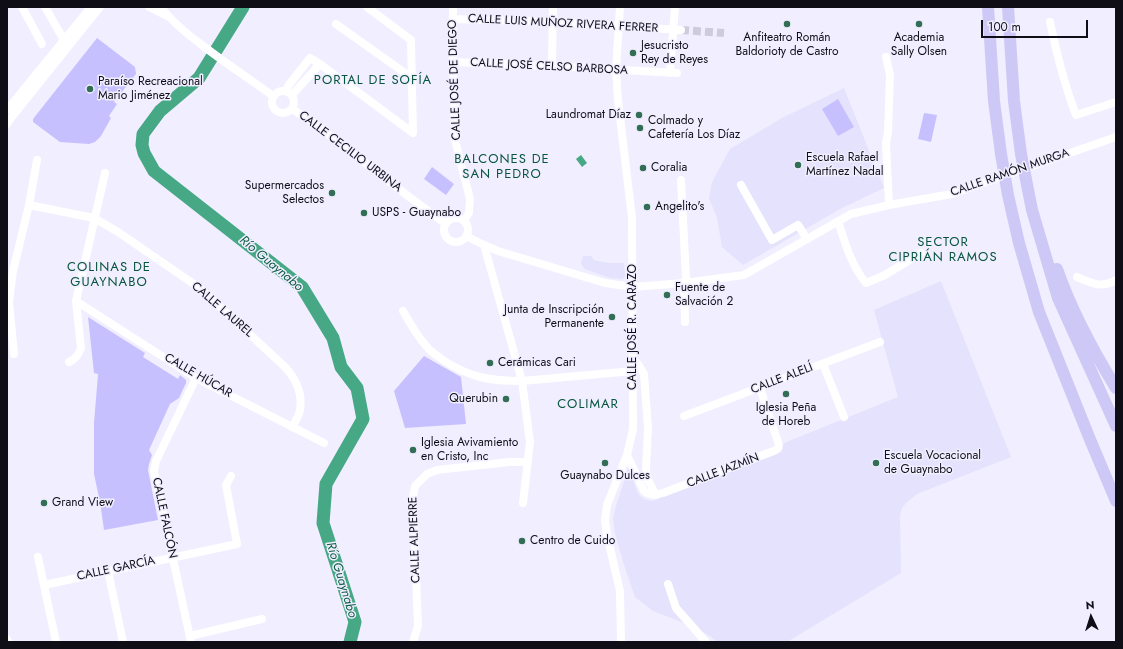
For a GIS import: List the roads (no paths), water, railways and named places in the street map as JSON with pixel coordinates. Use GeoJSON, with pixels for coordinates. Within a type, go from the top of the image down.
{"type":"FeatureCollection","features":[{"type":"Feature","properties":{"kind":"highway"},"geometry":{"type":"LineString","coordinates":[[988,7],[994,101],[1000,147],[1008,196],[1019,242],[1039,312],[1089,438],[1116,501]]}},
{"type":"Feature","properties":{"kind":"highway"},"geometry":{"type":"LineString","coordinates":[[1008,7],[1014,101],[1021,154],[1032,210],[1058,298],[1116,426]]}},
{"type":"Feature","properties":{"kind":"highway"},"geometry":{"type":"LineString","coordinates":[[1032,210],[1050,249],[1070,302],[1085,335],[1116,388]]}},
{"type":"Feature","properties":{"kind":"street"},"geometry":{"type":"LineString","coordinates":[[45,7],[64,40]]}},
{"type":"Feature","properties":{"kind":"street"},"geometry":{"type":"LineString","coordinates":[[7,110],[64,40],[98,7]]}},
{"type":"Feature","properties":{"kind":"street"},"geometry":{"type":"LineString","coordinates":[[7,124],[98,7]]}},
{"type":"Feature","properties":{"kind":"street"},"geometry":{"type":"LineString","coordinates":[[149,7],[168,17]]}},
{"type":"Feature","properties":{"kind":"street"},"geometry":{"type":"LineString","coordinates":[[161,7],[168,17],[187,34],[273,96],[280,91],[289,93],[288,86],[310,58],[413,133],[411,40],[367,7]]}},
{"type":"Feature","properties":{"kind":"street","name":"CALLE JOSÉ DE DIEGO"},"geometry":{"type":"LineString","coordinates":[[453,7],[452,62],[456,140],[470,199],[469,213],[464,221]]}},
{"type":"Feature","properties":{"kind":"street"},"geometry":{"type":"LineString","coordinates":[[552,66],[553,7]]}},
{"type":"Feature","properties":{"kind":"street","name":"CALLE JOSÉ R. CARAZO"},"geometry":{"type":"LineString","coordinates":[[620,7],[616,70],[618,100],[632,218],[634,359],[633,429],[627,455],[607,505],[606,520],[607,535],[620,591],[621,642]]}},
{"type":"Feature","properties":{"kind":"street"},"geometry":{"type":"LineString","coordinates":[[675,7],[677,30]]}},
{"type":"Feature","properties":{"kind":"street"},"geometry":{"type":"LineString","coordinates":[[24,8],[42,44]]}},
{"type":"Feature","properties":{"kind":"street","name":"CALLE LUIS MUÑOZ RIVERA FERRER"},"geometry":{"type":"LineString","coordinates":[[453,19],[553,22],[677,30]]}},
{"type":"Feature","properties":{"kind":"street"},"geometry":{"type":"LineString","coordinates":[[1050,22],[1068,95],[1076,115],[1116,102]]}},
{"type":"Feature","properties":{"kind":"street"},"geometry":{"type":"LineString","coordinates":[[336,24],[412,78]]}},
{"type":"Feature","properties":{"kind":"street","name":"CALLE JOSÉ CELSO BARBOSA"},"geometry":{"type":"LineString","coordinates":[[452,62],[674,73],[677,30]]}},
{"type":"Feature","properties":{"kind":"street"},"geometry":{"type":"LineString","coordinates":[[886,57],[890,75],[888,132],[886,143],[889,205]]}},
{"type":"Feature","properties":{"kind":"street","name":"CALLE CECILIO URBINA"},"geometry":{"type":"LineString","coordinates":[[273,96],[272,105],[274,109],[278,112],[286,113],[292,108],[294,103],[294,98],[289,93]]}},
{"type":"Feature","properties":{"kind":"street","name":"CALLE CECILIO URBINA"},"geometry":{"type":"LineString","coordinates":[[292,108],[446,224]]}},
{"type":"Feature","properties":{"kind":"street","name":"CALLE RAMÓN MURGA"},"geometry":{"type":"LineString","coordinates":[[633,287],[684,283],[744,275],[851,214],[889,205],[952,194],[1116,137]]}},
{"type":"Feature","properties":{"kind":"street"},"geometry":{"type":"LineString","coordinates":[[14,354],[9,302],[10,270],[29,205],[37,160]]}},
{"type":"Feature","properties":{"kind":"street"},"geometry":{"type":"LineString","coordinates":[[69,362],[74,360],[81,348],[76,300],[104,173]]}},
{"type":"Feature","properties":{"kind":"street"},"geometry":{"type":"LineString","coordinates":[[681,180],[686,278],[684,283],[685,322]]}},
{"type":"Feature","properties":{"kind":"street"},"geometry":{"type":"LineString","coordinates":[[741,185],[772,240],[798,225],[807,239]]}},
{"type":"Feature","properties":{"kind":"street","name":"CALLE LAUREL"},"geometry":{"type":"LineString","coordinates":[[29,205],[94,218],[118,232],[201,289],[292,375],[299,389],[300,411],[292,427]]}},
{"type":"Feature","properties":{"kind":"street"},"geometry":{"type":"LineString","coordinates":[[453,218],[458,218],[464,221],[468,226],[466,236],[459,241],[450,240],[444,232],[446,224],[453,218]]}},
{"type":"Feature","properties":{"kind":"street"},"geometry":{"type":"LineString","coordinates":[[838,222],[852,262],[866,283],[885,275],[921,253]]}},
{"type":"Feature","properties":{"kind":"street"},"geometry":{"type":"LineString","coordinates":[[466,236],[498,251],[605,283],[633,287]]}},
{"type":"Feature","properties":{"kind":"street"},"geometry":{"type":"LineString","coordinates":[[484,245],[522,381],[530,442],[523,503]]}},
{"type":"Feature","properties":{"kind":"street"},"geometry":{"type":"LineString","coordinates":[[1077,277],[1097,285],[1109,284],[1116,280]]}},
{"type":"Feature","properties":{"kind":"street","name":"CALLE HÚCAR"},"geometry":{"type":"LineString","coordinates":[[76,300],[196,378],[324,443]]}},
{"type":"Feature","properties":{"kind":"street"},"geometry":{"type":"LineString","coordinates":[[403,311],[427,347],[454,368],[484,379],[522,381],[634,371]]}},
{"type":"Feature","properties":{"kind":"street","name":"CALLE ALELÍ"},"geometry":{"type":"LineString","coordinates":[[684,416],[880,342]]}},
{"type":"Feature","properties":{"kind":"street"},"geometry":{"type":"LineString","coordinates":[[634,359],[644,374],[648,428],[646,468],[647,478],[656,495]]}},
{"type":"Feature","properties":{"kind":"street"},"geometry":{"type":"LineString","coordinates":[[823,364],[844,417]]}},
{"type":"Feature","properties":{"kind":"street","name":"CALLE FALCÓN"},"geometry":{"type":"LineString","coordinates":[[190,639],[154,471],[156,461],[196,378]]}},
{"type":"Feature","properties":{"kind":"street","name":"CALLE JAZMÍN"},"geometry":{"type":"LineString","coordinates":[[656,495],[778,449],[778,442],[760,388]]}},
{"type":"Feature","properties":{"kind":"street"},"geometry":{"type":"LineString","coordinates":[[627,455],[646,494],[656,495]]}},
{"type":"Feature","properties":{"kind":"street","name":"CALLE ALPIERRE"},"geometry":{"type":"LineString","coordinates":[[413,642],[418,626],[413,497],[414,486],[427,474],[436,470],[509,462],[528,462]]}},
{"type":"Feature","properties":{"kind":"street","name":"CALLE GARCÍA"},"geometry":{"type":"LineString","coordinates":[[44,585],[237,544],[226,485],[231,476]]}},
{"type":"Feature","properties":{"kind":"street"},"geometry":{"type":"LineString","coordinates":[[38,557],[56,642]]}},
{"type":"Feature","properties":{"kind":"street"},"geometry":{"type":"LineString","coordinates":[[108,571],[124,642]]}},
{"type":"Feature","properties":{"kind":"street"},"geometry":{"type":"LineString","coordinates":[[668,584],[676,608],[706,642]]}},
{"type":"Feature","properties":{"kind":"street"},"geometry":{"type":"LineString","coordinates":[[190,639],[262,619]]}},
{"type":"Feature","properties":{"kind":"waterway","name":"Río Guaynabo"},"geometry":{"type":"LineString","coordinates":[[243,7],[199,78],[160,111],[143,134],[142,145],[144,153],[154,171],[302,287],[333,338],[341,367],[357,388],[363,419],[326,484],[323,523],[355,622],[350,642]]}},
{"type":"Feature","properties":{"kind":"tunnel"},"geometry":{"type":"LineString","coordinates":[[681,30],[724,33]]}},
{"type":"Feature","properties":{"kind":"place","name":"Anfiteatro Román Baldorioty de Castro"},"geometry":{"type":"Point","coordinates":[787,24]}},
{"type":"Feature","properties":{"kind":"place","name":"Academia Sally Olsen"},"geometry":{"type":"Point","coordinates":[919,24]}},
{"type":"Feature","properties":{"kind":"place","name":"Jesucristo Rey de Reyes"},"geometry":{"type":"Point","coordinates":[633,53]}},
{"type":"Feature","properties":{"kind":"place","name":"Paraíso Recreacional Mario Jiménez"},"geometry":{"type":"Point","coordinates":[90,89]}},
{"type":"Feature","properties":{"kind":"place","name":"Laundromat Díaz"},"geometry":{"type":"Point","coordinates":[639,115]}},
{"type":"Feature","properties":{"kind":"place","name":"Colmado y Cafetería Los Díaz"},"geometry":{"type":"Point","coordinates":[640,128]}},
{"type":"Feature","properties":{"kind":"place","name":"Escuela Rafael Martínez Nadal"},"geometry":{"type":"Point","coordinates":[798,165]}},
{"type":"Feature","properties":{"kind":"place","name":"Coralia"},"geometry":{"type":"Point","coordinates":[643,168]}},
{"type":"Feature","properties":{"kind":"place","name":"Supermercados Selectos"},"geometry":{"type":"Point","coordinates":[332,193]}},
{"type":"Feature","properties":{"kind":"place","name":"Angelito's"},"geometry":{"type":"Point","coordinates":[647,207]}},
{"type":"Feature","properties":{"kind":"place","name":"USPS - Guaynabo"},"geometry":{"type":"Point","coordinates":[364,213]}},
{"type":"Feature","properties":{"kind":"place","name":"Fuente de Salvación 2"},"geometry":{"type":"Point","coordinates":[667,295]}},
{"type":"Feature","properties":{"kind":"place","name":"Junta de Inscripción Permanente"},"geometry":{"type":"Point","coordinates":[612,317]}},
{"type":"Feature","properties":{"kind":"place","name":"Cerámicas Cari"},"geometry":{"type":"Point","coordinates":[490,363]}},
{"type":"Feature","properties":{"kind":"place","name":"Iglesia Peña de Horeb"},"geometry":{"type":"Point","coordinates":[786,394]}},
{"type":"Feature","properties":{"kind":"place","name":"Querubin"},"geometry":{"type":"Point","coordinates":[506,399]}},
{"type":"Feature","properties":{"kind":"place","name":"Iglesia Avivamiento en Cristo, Inc"},"geometry":{"type":"Point","coordinates":[413,450]}},
{"type":"Feature","properties":{"kind":"place","name":"Guaynabo Dulces"},"geometry":{"type":"Point","coordinates":[605,463]}},
{"type":"Feature","properties":{"kind":"place","name":"Escuela Vocacional de Guaynabo"},"geometry":{"type":"Point","coordinates":[876,463]}},
{"type":"Feature","properties":{"kind":"place","name":"Grand View"},"geometry":{"type":"Point","coordinates":[44,503]}},
{"type":"Feature","properties":{"kind":"place","name":"Centro de Cuido"},"geometry":{"type":"Point","coordinates":[522,541]}},
{"type":"Feature","properties":{"kind":"district","name":"PORTAL DE SOFÍA"},"geometry":{"type":"Point","coordinates":[373,81]}},
{"type":"Feature","properties":{"kind":"district","name":"BALCONES DE SAN PEDRO"},"geometry":{"type":"Point","coordinates":[502,168]}},
{"type":"Feature","properties":{"kind":"district","name":"SECTOR CIPRIÁN RAMOS"},"geometry":{"type":"Point","coordinates":[943,250]}},
{"type":"Feature","properties":{"kind":"district","name":"COLINAS DE GUAYNABO"},"geometry":{"type":"Point","coordinates":[109,276]}},
{"type":"Feature","properties":{"kind":"district","name":"COLIMAR"},"geometry":{"type":"Point","coordinates":[588,405]}}]}
